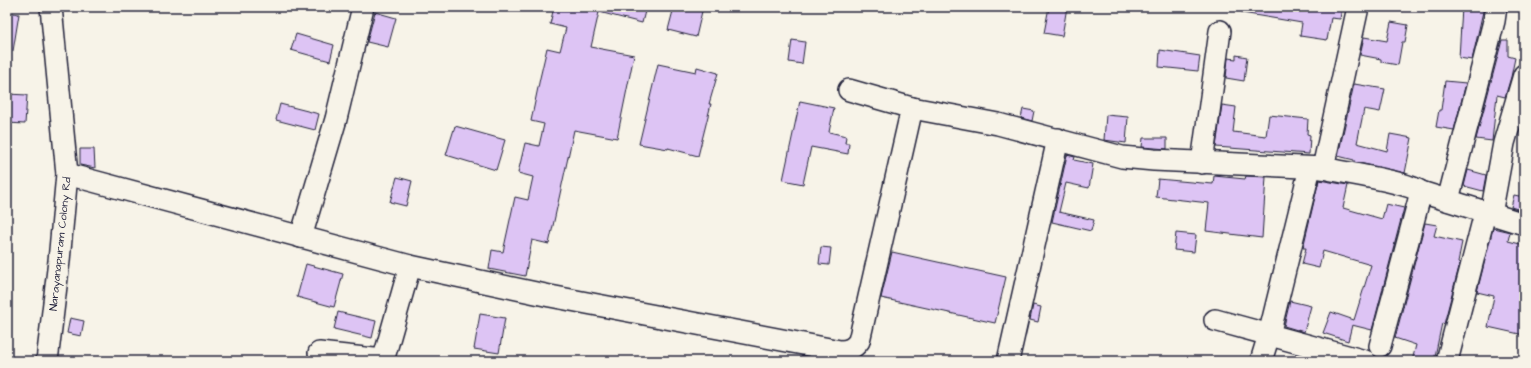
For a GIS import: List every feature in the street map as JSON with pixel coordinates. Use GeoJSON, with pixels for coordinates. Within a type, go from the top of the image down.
{"type":"FeatureCollection","features":[{"type":"Feature","properties":{"kind":"street","name":"Narayanapuram Colony Rd"},"geometry":{"type":"LineString","coordinates":[[47,361],[60,261],[67,174],[51,7]]}},
{"type":"Feature","properties":{"kind":"street"},"geometry":{"type":"LineString","coordinates":[[301,237],[336,119],[363,7]]}},
{"type":"Feature","properties":{"kind":"street"},"geometry":{"type":"LineString","coordinates":[[1260,361],[1269,335],[1316,168],[1358,7]]}},
{"type":"Feature","properties":{"kind":"street"},"geometry":{"type":"LineString","coordinates":[[1448,200],[1494,21],[1496,7]]}},
{"type":"Feature","properties":{"kind":"street"},"geometry":{"type":"LineString","coordinates":[[1202,163],[1220,31]]}},
{"type":"Feature","properties":{"kind":"street"},"geometry":{"type":"LineString","coordinates":[[1447,361],[1488,213],[1504,144],[1524,76]]}},
{"type":"Feature","properties":{"kind":"street"},"geometry":{"type":"LineString","coordinates":[[850,90],[912,108],[998,124],[1122,157],[1202,163],[1316,168],[1386,181],[1416,189],[1421,192],[1524,224]]}},
{"type":"Feature","properties":{"kind":"street"},"geometry":{"type":"LineString","coordinates":[[67,174],[410,266],[814,354],[846,351],[852,349],[859,341],[912,108]]}},
{"type":"Feature","properties":{"kind":"street"},"geometry":{"type":"LineString","coordinates":[[1008,361],[1058,139]]}},
{"type":"Feature","properties":{"kind":"street"},"geometry":{"type":"LineString","coordinates":[[1380,346],[1421,192]]}},
{"type":"Feature","properties":{"kind":"street"},"geometry":{"type":"LineString","coordinates":[[319,353],[383,360],[410,266]]}},
{"type":"Feature","properties":{"kind":"street"},"geometry":{"type":"LineString","coordinates":[[1215,320],[1358,360]]}},
{"type":"Feature","properties":{"kind":"building"},"geometry":{"type":"Polygon","coordinates":[[[554,7],[646,7],[642,23],[599,12],[591,47],[634,55],[617,138],[574,130],[549,244],[532,240],[525,276],[489,269],[492,250],[503,252],[515,197],[528,200],[533,177],[518,173],[525,143],[539,146],[544,124],[531,121],[547,48],[560,51],[566,28],[550,24],[554,7]]]}},
{"type":"Feature","properties":{"kind":"building"},"geometry":{"type":"Polygon","coordinates":[[[674,7],[703,7],[696,37],[668,30],[674,7]]]}},
{"type":"Feature","properties":{"kind":"building"},"geometry":{"type":"Polygon","coordinates":[[[1049,7],[1067,7],[1062,36],[1044,33],[1049,7]]]}},
{"type":"Feature","properties":{"kind":"building"},"geometry":{"type":"Polygon","coordinates":[[[1243,7],[1342,7],[1340,19],[1331,18],[1327,40],[1300,36],[1302,23],[1242,13],[1243,7]]]}},
{"type":"Feature","properties":{"kind":"building"},"geometry":{"type":"Polygon","coordinates":[[[1462,7],[1484,7],[1472,60],[1459,58],[1462,7]]]}},
{"type":"Feature","properties":{"kind":"building"},"geometry":{"type":"Polygon","coordinates":[[[7,12],[19,14],[13,51],[7,50],[7,12]]]}},
{"type":"Feature","properties":{"kind":"building"},"geometry":{"type":"Polygon","coordinates":[[[375,12],[396,18],[388,47],[367,42],[375,12]]]}},
{"type":"Feature","properties":{"kind":"building"},"geometry":{"type":"Polygon","coordinates":[[[1391,22],[1408,25],[1405,42],[1402,42],[1398,65],[1381,62],[1381,59],[1360,55],[1364,37],[1387,41],[1391,22]]]}},
{"type":"Feature","properties":{"kind":"building"},"geometry":{"type":"Polygon","coordinates":[[[296,34],[334,45],[330,61],[291,50],[296,34]]]}},
{"type":"Feature","properties":{"kind":"building"},"geometry":{"type":"Polygon","coordinates":[[[792,40],[805,42],[802,64],[789,62],[792,40]]]}},
{"type":"Feature","properties":{"kind":"building"},"geometry":{"type":"Polygon","coordinates":[[[1502,40],[1508,40],[1508,56],[1515,58],[1511,77],[1505,97],[1497,95],[1492,141],[1476,139],[1502,40]]]}},
{"type":"Feature","properties":{"kind":"building"},"geometry":{"type":"Polygon","coordinates":[[[1160,50],[1200,56],[1198,71],[1159,67],[1160,50]]]}},
{"type":"Feature","properties":{"kind":"building"},"geometry":{"type":"Polygon","coordinates":[[[1236,55],[1247,57],[1244,81],[1226,78],[1228,58],[1236,59],[1236,55]]]}},
{"type":"Feature","properties":{"kind":"building"},"geometry":{"type":"Polygon","coordinates":[[[658,64],[696,72],[697,67],[718,73],[709,104],[711,104],[698,156],[668,148],[639,144],[658,64]]]}},
{"type":"Feature","properties":{"kind":"building"},"geometry":{"type":"Polygon","coordinates":[[[1445,81],[1466,83],[1454,130],[1436,127],[1439,110],[1441,110],[1445,81]]]}},
{"type":"Feature","properties":{"kind":"building"},"geometry":{"type":"Polygon","coordinates":[[[1354,84],[1385,89],[1380,112],[1364,109],[1357,143],[1387,151],[1390,134],[1412,138],[1405,173],[1354,162],[1354,160],[1338,156],[1354,84]]]}},
{"type":"Feature","properties":{"kind":"building"},"geometry":{"type":"Polygon","coordinates":[[[7,94],[27,95],[25,124],[7,123],[7,94]]]}},
{"type":"Feature","properties":{"kind":"building"},"geometry":{"type":"Polygon","coordinates":[[[800,101],[834,108],[829,132],[846,136],[845,143],[849,143],[848,154],[811,147],[803,184],[783,180],[800,101]]]}},
{"type":"Feature","properties":{"kind":"building"},"geometry":{"type":"Polygon","coordinates":[[[280,104],[319,114],[315,130],[276,120],[280,104]]]}},
{"type":"Feature","properties":{"kind":"building"},"geometry":{"type":"Polygon","coordinates":[[[1222,105],[1236,107],[1233,132],[1266,136],[1269,115],[1308,119],[1307,134],[1310,135],[1309,154],[1216,147],[1222,105]]]}},
{"type":"Feature","properties":{"kind":"building"},"geometry":{"type":"Polygon","coordinates":[[[1023,109],[1034,111],[1032,121],[1021,118],[1023,109]]]}},
{"type":"Feature","properties":{"kind":"building"},"geometry":{"type":"Polygon","coordinates":[[[1106,115],[1128,117],[1126,143],[1104,140],[1106,115]]]}},
{"type":"Feature","properties":{"kind":"building"},"geometry":{"type":"Polygon","coordinates":[[[455,126],[505,140],[496,170],[446,155],[455,126]]]}},
{"type":"Feature","properties":{"kind":"building"},"geometry":{"type":"Polygon","coordinates":[[[1143,138],[1167,138],[1167,149],[1142,147],[1143,138]]]}},
{"type":"Feature","properties":{"kind":"building"},"geometry":{"type":"Polygon","coordinates":[[[80,149],[94,149],[95,168],[80,165],[80,149]]]}},
{"type":"Feature","properties":{"kind":"building"},"geometry":{"type":"Polygon","coordinates":[[[1067,155],[1075,157],[1074,160],[1093,164],[1089,188],[1066,183],[1059,212],[1094,220],[1091,231],[1052,222],[1067,155]]]}},
{"type":"Feature","properties":{"kind":"building"},"geometry":{"type":"Polygon","coordinates":[[[1468,170],[1486,175],[1483,191],[1464,186],[1468,170]]]}},
{"type":"Feature","properties":{"kind":"building"},"geometry":{"type":"Polygon","coordinates":[[[1214,176],[1245,179],[1246,176],[1266,177],[1262,238],[1206,231],[1209,203],[1156,197],[1158,179],[1213,184],[1214,176]]]}},
{"type":"Feature","properties":{"kind":"building"},"geometry":{"type":"Polygon","coordinates":[[[397,177],[412,181],[406,206],[390,202],[397,177]]]}},
{"type":"Feature","properties":{"kind":"building"},"geometry":{"type":"Polygon","coordinates":[[[1319,180],[1348,185],[1343,208],[1382,219],[1386,204],[1404,208],[1372,330],[1352,325],[1348,341],[1323,333],[1331,312],[1354,320],[1371,265],[1323,251],[1319,268],[1302,264],[1306,248],[1303,248],[1319,180]]]}},
{"type":"Feature","properties":{"kind":"building"},"geometry":{"type":"Polygon","coordinates":[[[1514,195],[1524,197],[1524,211],[1511,207],[1514,195]]]}},
{"type":"Feature","properties":{"kind":"building"},"geometry":{"type":"Polygon","coordinates":[[[1425,223],[1437,225],[1434,236],[1462,242],[1458,262],[1460,263],[1444,324],[1442,323],[1434,361],[1412,361],[1416,345],[1395,338],[1425,223]]]}},
{"type":"Feature","properties":{"kind":"building"},"geometry":{"type":"Polygon","coordinates":[[[1493,228],[1510,232],[1508,241],[1524,245],[1524,335],[1488,327],[1494,296],[1477,292],[1493,228]]]}},
{"type":"Feature","properties":{"kind":"building"},"geometry":{"type":"Polygon","coordinates":[[[1176,233],[1196,235],[1194,252],[1174,250],[1176,233]]]}},
{"type":"Feature","properties":{"kind":"building"},"geometry":{"type":"Polygon","coordinates":[[[821,247],[831,248],[829,265],[819,264],[821,247]]]}},
{"type":"Feature","properties":{"kind":"building"},"geometry":{"type":"Polygon","coordinates":[[[892,252],[1006,277],[995,323],[881,298],[892,252]]]}},
{"type":"Feature","properties":{"kind":"building"},"geometry":{"type":"Polygon","coordinates":[[[306,264],[343,274],[334,307],[297,297],[306,264]]]}},
{"type":"Feature","properties":{"kind":"building"},"geometry":{"type":"Polygon","coordinates":[[[1290,301],[1311,306],[1304,332],[1284,326],[1290,301]]]}},
{"type":"Feature","properties":{"kind":"building"},"geometry":{"type":"Polygon","coordinates":[[[1033,305],[1041,307],[1038,322],[1030,320],[1033,305]]]}},
{"type":"Feature","properties":{"kind":"building"},"geometry":{"type":"Polygon","coordinates":[[[338,312],[376,321],[372,338],[334,329],[338,312]]]}},
{"type":"Feature","properties":{"kind":"building"},"geometry":{"type":"Polygon","coordinates":[[[480,314],[505,318],[499,353],[474,349],[480,314]]]}},
{"type":"Feature","properties":{"kind":"building"},"geometry":{"type":"Polygon","coordinates":[[[70,318],[84,321],[81,336],[67,333],[70,318]]]}}]}
